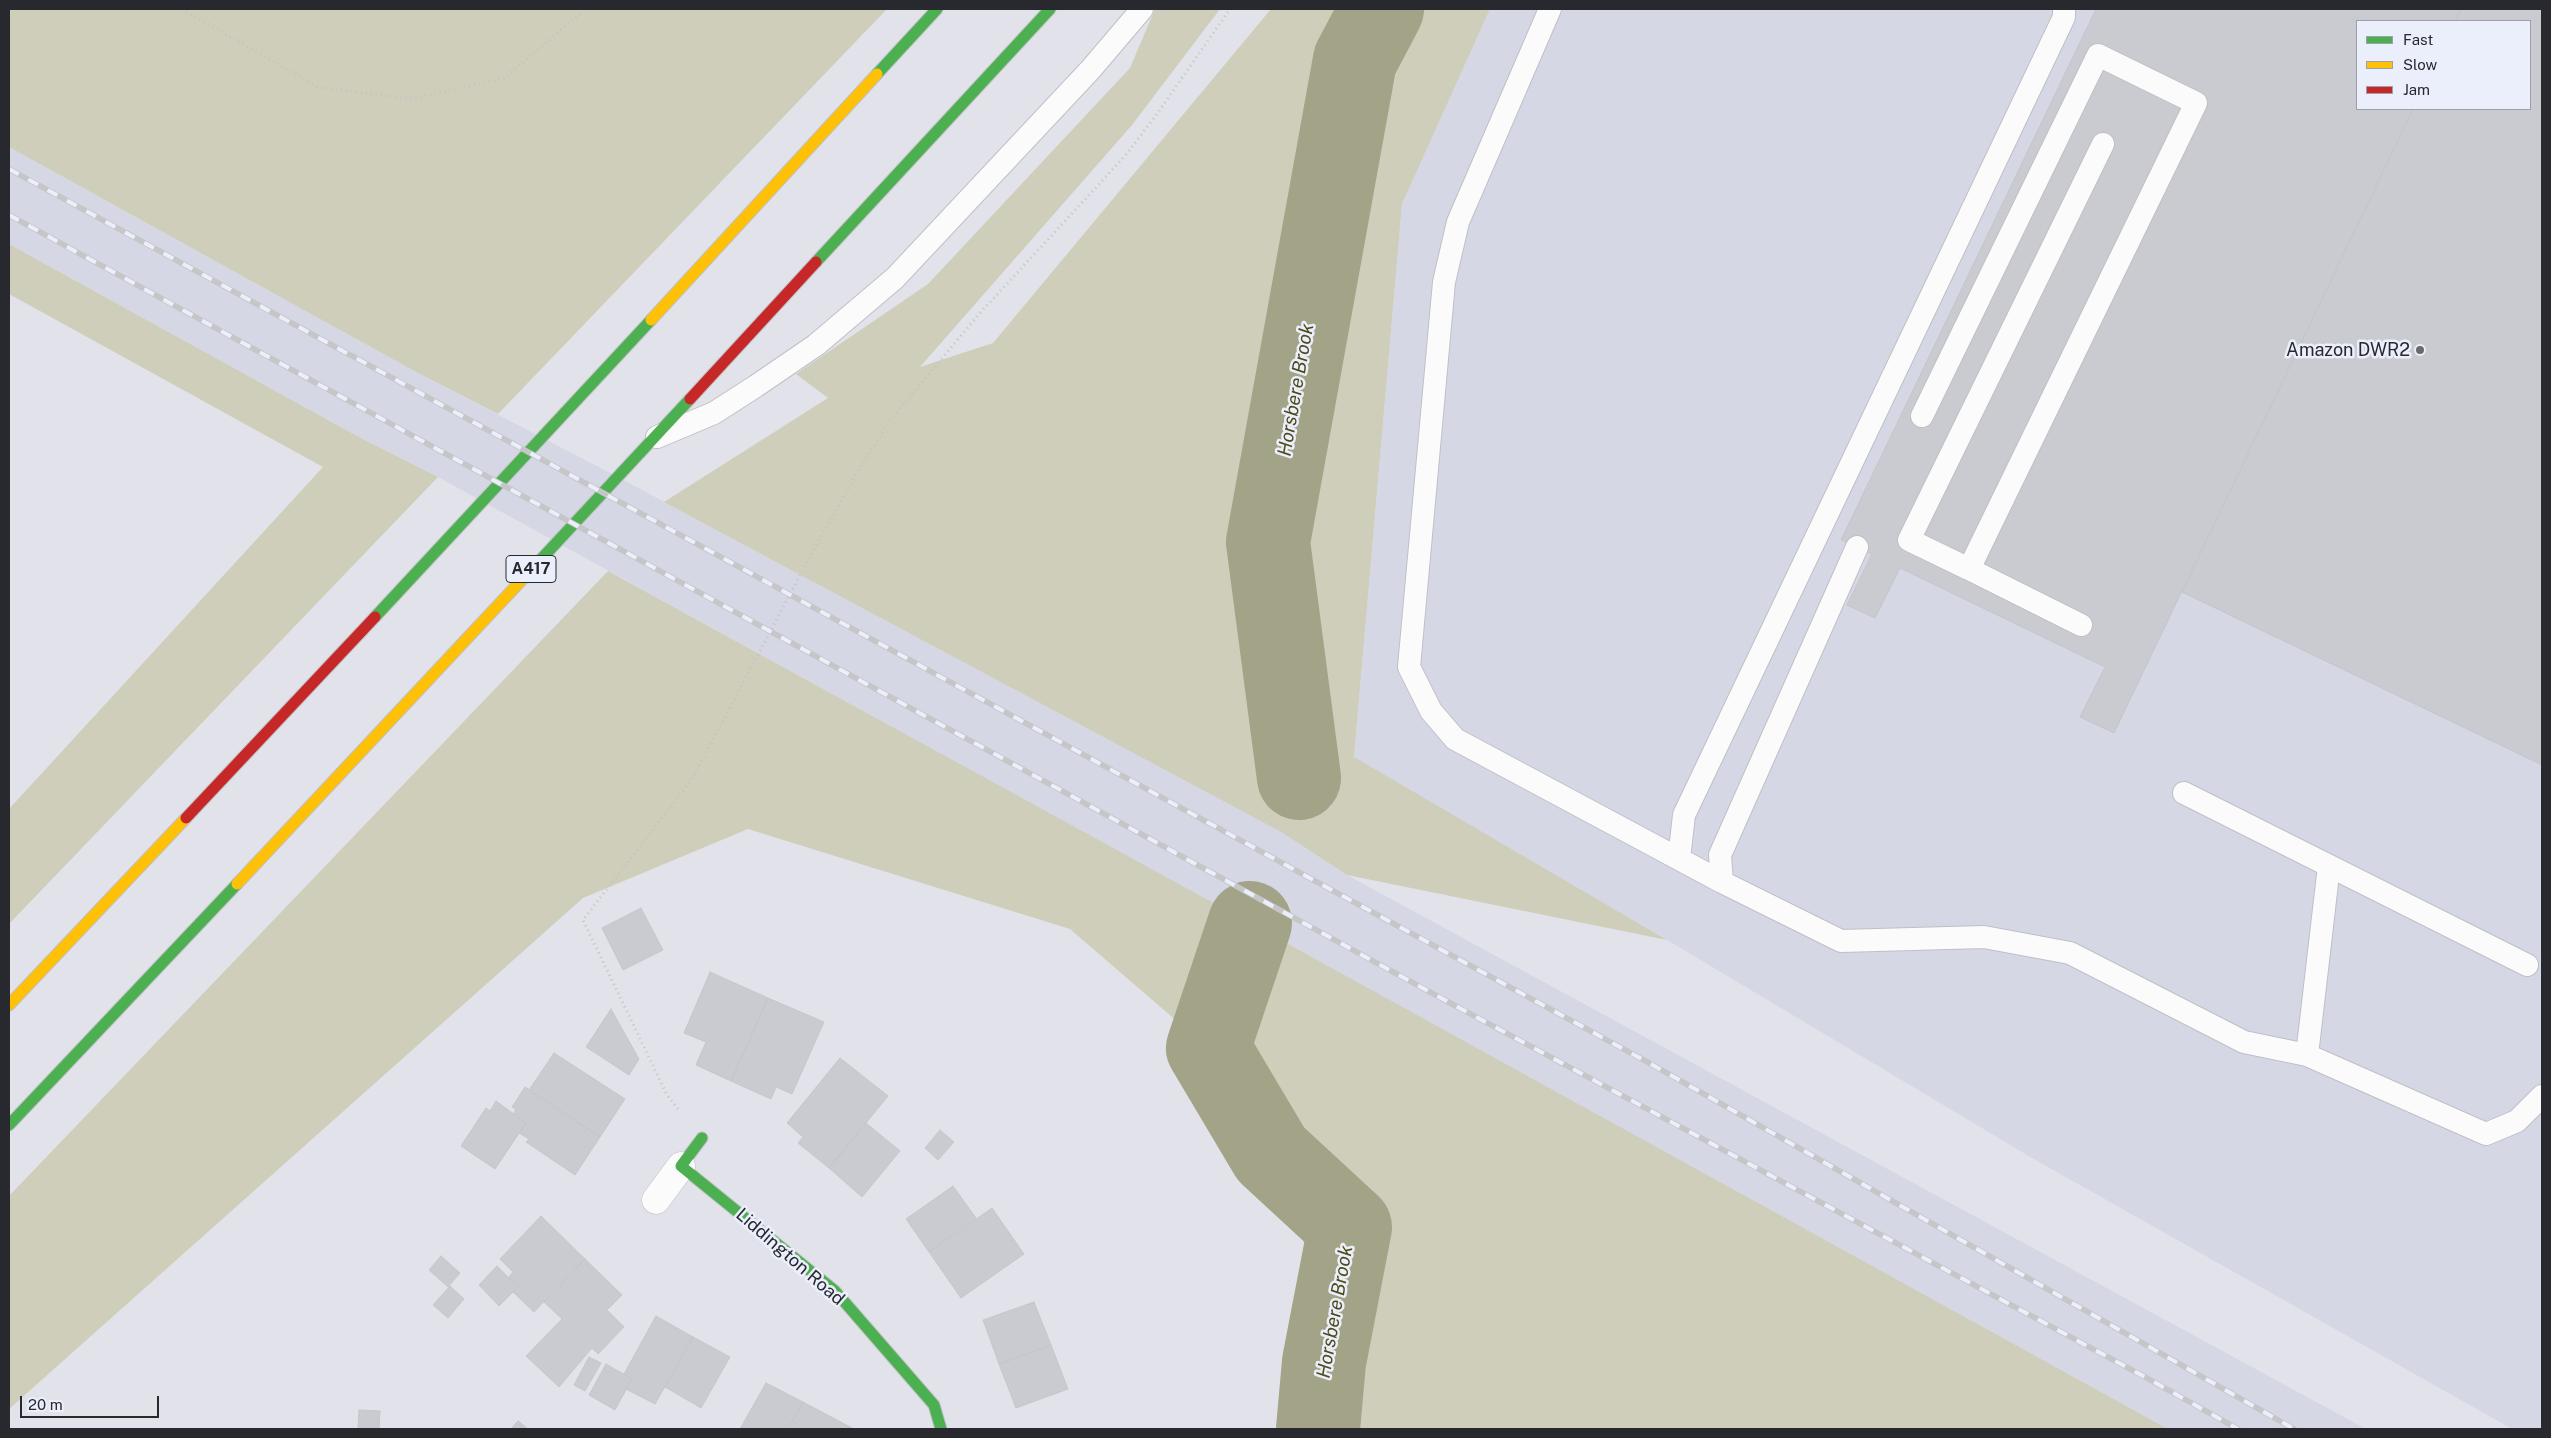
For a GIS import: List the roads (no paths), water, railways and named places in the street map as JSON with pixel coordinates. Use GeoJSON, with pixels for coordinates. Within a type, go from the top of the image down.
{"type":"FeatureCollection","features":[{"type":"Feature","properties":{"kind":"main road"},"geometry":{"type":"LineString","coordinates":[[9,1005],[425,564],[938,9]]}},
{"type":"Feature","properties":{"kind":"main road","name":"A417"},"geometry":{"type":"LineString","coordinates":[[9,1125],[440,669],[648,441],[1050,9]]}},
{"type":"Feature","properties":{"kind":"main road"},"geometry":{"type":"LineString","coordinates":[[681,1166],[702,1138]]}},
{"type":"Feature","properties":{"kind":"main road","name":"Liddington Road"},"geometry":{"type":"LineString","coordinates":[[681,1166],[835,1291],[934,1405],[941,1429]]}},
{"type":"Feature","properties":{"kind":"street"},"geometry":{"type":"LineString","coordinates":[[656,1200],[681,1166]]}},
{"type":"Feature","properties":{"kind":"lane"},"geometry":{"type":"LineString","coordinates":[[648,441],[714,412],[756,386],[816,345],[895,278],[1091,69],[1142,9]]}},
{"type":"Feature","properties":{"kind":"lane"},"geometry":{"type":"LineString","coordinates":[[1550,9],[1458,222],[1444,282],[1409,667],[1430,711],[1455,739],[1722,882],[1842,941],[1984,937],[2070,953],[2244,1042],[2307,1055],[2486,1134],[2517,1122],[2542,1096]]}},
{"type":"Feature","properties":{"kind":"lane"},"geometry":{"type":"LineString","coordinates":[[1679,859],[1684,815],[2064,17],[2064,9]]}},
{"type":"Feature","properties":{"kind":"lane"},"geometry":{"type":"LineString","coordinates":[[1922,416],[2098,55],[2196,103],[1969,569]]}},
{"type":"Feature","properties":{"kind":"lane"},"geometry":{"type":"LineString","coordinates":[[2081,625],[1910,540],[2103,144]]}},
{"type":"Feature","properties":{"kind":"lane"},"geometry":{"type":"LineString","coordinates":[[1722,882],[1720,855],[1856,547]]}},
{"type":"Feature","properties":{"kind":"lane"},"geometry":{"type":"LineString","coordinates":[[2184,794],[2527,965]]}},
{"type":"Feature","properties":{"kind":"lane"},"geometry":{"type":"LineString","coordinates":[[2307,1055],[2329,866]]}},
{"type":"Feature","properties":{"kind":"waterway","name":"Horsbere Brook"},"geometry":{"type":"LineString","coordinates":[[1299,778],[1268,542],[1355,60],[1382,9]]}},
{"type":"Feature","properties":{"kind":"waterway","name":"Horsbere Brook"},"geometry":{"type":"LineString","coordinates":[[1250,923],[1208,1048],[1271,1154],[1350,1227],[1324,1362],[1318,1429]]}},
{"type":"Feature","properties":{"kind":"railway"},"geometry":{"type":"LineString","coordinates":[[9,169],[1651,1064],[2294,1429]]}},
{"type":"Feature","properties":{"kind":"railway"},"geometry":{"type":"LineString","coordinates":[[9,215],[1428,991],[2145,1377],[2238,1429]]}},
{"type":"Feature","properties":{"kind":"place","name":"Amazon DWR2"},"geometry":{"type":"Point","coordinates":[2420,350]}}]}
